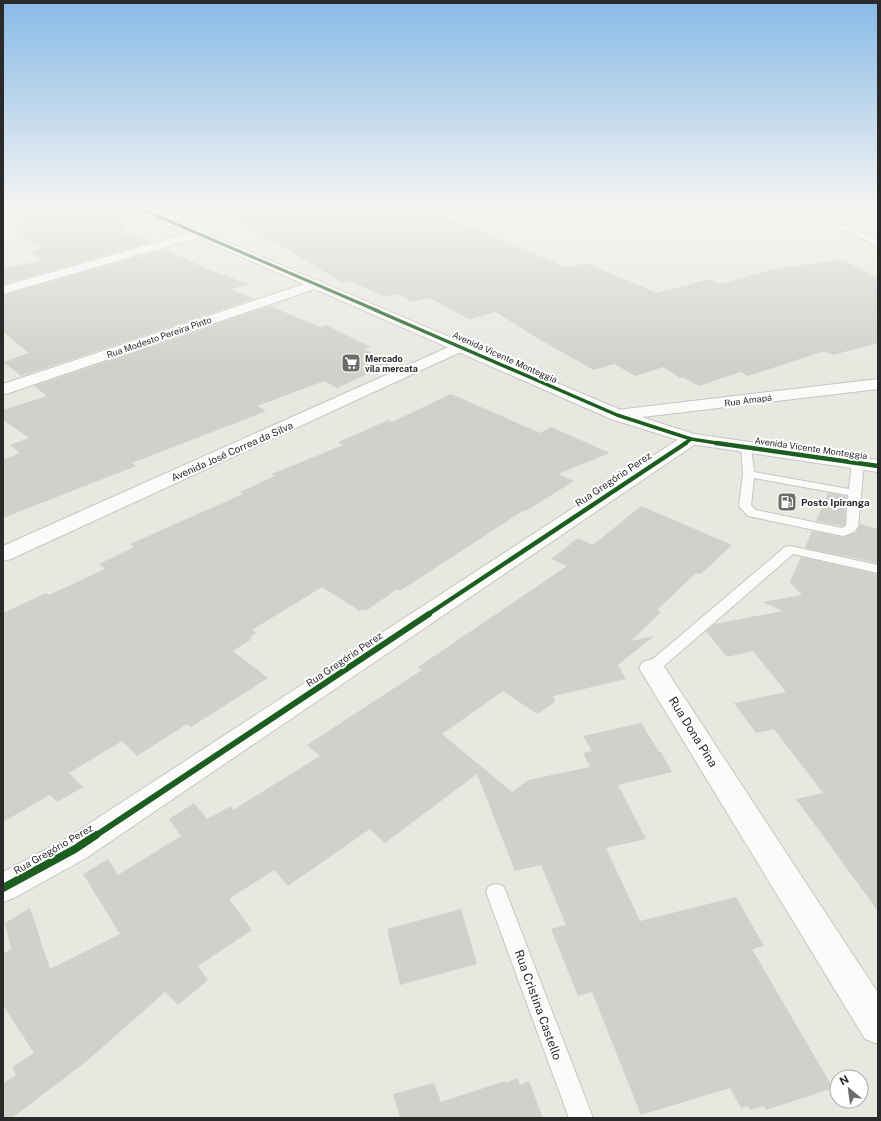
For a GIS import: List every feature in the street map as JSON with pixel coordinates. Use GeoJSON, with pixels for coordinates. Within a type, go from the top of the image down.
{"type":"FeatureCollection","features":[{"type":"Feature","properties":{"kind":"street"},"geometry":{"type":"LineString","coordinates":[[3,290],[103,261]]}},
{"type":"Feature","properties":{"kind":"street","name":"Avenida Vicente Monteggia"},"geometry":{"type":"LineString","coordinates":[[263,261],[617,415],[691,439],[878,466]]}},
{"type":"Feature","properties":{"kind":"street"},"geometry":{"type":"LineString","coordinates":[[3,277],[16,286]]}},
{"type":"Feature","properties":{"kind":"street","name":"Rua Modesto Pereira Pinto"},"geometry":{"type":"LineString","coordinates":[[3,390],[316,284]]}},
{"type":"Feature","properties":{"kind":"street","name":"Avenida José Correa da Silva"},"geometry":{"type":"LineString","coordinates":[[3,554],[460,347]]}},
{"type":"Feature","properties":{"kind":"street","name":"Rua Amapá"},"geometry":{"type":"LineString","coordinates":[[617,415],[878,384]]}},
{"type":"Feature","properties":{"kind":"street","name":"Rua Gregório Perez"},"geometry":{"type":"LineString","coordinates":[[3,888],[74,849],[691,439]]}},
{"type":"Feature","properties":{"kind":"street","name":"Rua Dona Pina"},"geometry":{"type":"LineString","coordinates":[[652,668],[878,1026]]}},
{"type":"Feature","properties":{"kind":"lane"},"geometry":{"type":"LineString","coordinates":[[746,447],[749,474],[745,506],[752,513],[843,532],[852,527],[858,463]]}},
{"type":"Feature","properties":{"kind":"lane"},"geometry":{"type":"LineString","coordinates":[[749,474],[854,493]]}},
{"type":"Feature","properties":{"kind":"lane","name":"Rua Dona Pina"},"geometry":{"type":"LineString","coordinates":[[652,668],[790,550],[878,569]]}},
{"type":"Feature","properties":{"kind":"lane","name":"Rua Cristina Castello"},"geometry":{"type":"LineString","coordinates":[[496,892],[581,1118]]}},
{"type":"Feature","properties":{"kind":"building"},"geometry":{"type":"Polygon","coordinates":[[[38,261],[83,261],[3,284],[3,269],[38,261]]]}},
{"type":"Feature","properties":{"kind":"building"},"geometry":{"type":"Polygon","coordinates":[[[122,261],[191,261],[207,269],[249,284],[231,289],[254,299],[21,376],[3,362],[29,353],[3,332],[3,295],[122,261]]]}},
{"type":"Feature","properties":{"kind":"building"},"geometry":{"type":"Polygon","coordinates":[[[307,261],[552,261],[566,267],[587,263],[657,293],[709,279],[720,284],[778,268],[831,261],[845,261],[878,278],[878,343],[833,355],[824,351],[748,376],[740,372],[699,386],[682,377],[680,378],[663,367],[636,376],[614,364],[594,370],[537,338],[496,312],[469,319],[430,298],[412,302],[399,294],[386,297],[347,280],[342,282],[307,261]]]}},
{"type":"Feature","properties":{"kind":"building"},"geometry":{"type":"Polygon","coordinates":[[[270,306],[320,327],[326,325],[371,347],[364,349],[394,362],[337,388],[324,381],[257,406],[266,411],[132,463],[136,466],[3,518],[3,460],[20,453],[10,445],[29,438],[3,420],[3,410],[47,396],[34,386],[270,306]]]}},
{"type":"Feature","properties":{"kind":"building"},"geometry":{"type":"Polygon","coordinates":[[[451,394],[540,433],[551,427],[610,453],[558,474],[574,481],[526,511],[524,510],[400,591],[397,589],[366,611],[362,609],[360,611],[322,587],[252,630],[256,633],[250,637],[252,639],[233,651],[268,678],[191,727],[187,724],[137,756],[122,741],[69,773],[83,787],[57,802],[50,795],[3,822],[3,613],[46,593],[49,595],[105,569],[99,564],[134,547],[130,544],[243,494],[240,492],[275,476],[272,474],[343,445],[338,442],[389,420],[392,422],[451,394]]]}},
{"type":"Feature","properties":{"kind":"building"},"geometry":{"type":"Polygon","coordinates":[[[828,493],[846,496],[845,525],[842,526],[816,521],[828,493]]]}},
{"type":"Feature","properties":{"kind":"building"},"geometry":{"type":"Polygon","coordinates":[[[641,506],[732,545],[701,574],[696,573],[657,610],[661,612],[631,641],[654,636],[618,665],[626,679],[554,696],[555,702],[537,714],[503,691],[442,734],[512,792],[528,780],[590,767],[583,753],[592,751],[583,736],[641,723],[659,752],[661,752],[672,772],[618,785],[646,839],[606,848],[640,921],[736,897],[764,946],[752,949],[829,1081],[829,1089],[766,1110],[764,1106],[750,1110],[748,1106],[741,1108],[730,1088],[641,1115],[592,992],[578,996],[551,929],[566,925],[541,865],[515,871],[477,774],[385,843],[370,829],[288,886],[274,870],[229,899],[252,930],[198,966],[208,980],[178,1005],[165,992],[88,1060],[12,1118],[3,1118],[3,1083],[16,1075],[12,1067],[34,1053],[3,1005],[3,954],[11,949],[5,923],[30,908],[50,969],[120,934],[83,874],[108,859],[118,875],[181,836],[169,819],[194,803],[207,819],[231,806],[233,810],[320,756],[307,745],[422,670],[418,667],[567,566],[551,559],[578,538],[593,545],[641,506]]]}},
{"type":"Feature","properties":{"kind":"building"},"geometry":{"type":"Polygon","coordinates":[[[860,524],[878,529],[878,563],[805,548],[812,531],[843,537],[856,532],[860,524]]]}},
{"type":"Feature","properties":{"kind":"building"},"geometry":{"type":"Polygon","coordinates":[[[801,557],[878,574],[878,911],[796,799],[823,793],[774,729],[756,733],[734,703],[786,692],[753,651],[727,657],[706,631],[714,624],[783,611],[763,602],[802,595],[790,582],[801,557]]]}},
{"type":"Feature","properties":{"kind":"building"},"geometry":{"type":"Polygon","coordinates":[[[461,909],[477,964],[400,985],[387,929],[461,909]]]}},
{"type":"Feature","properties":{"kind":"building"},"geometry":{"type":"Polygon","coordinates":[[[517,1078],[520,1085],[529,1081],[543,1118],[400,1118],[393,1094],[434,1083],[441,1102],[505,1081],[506,1083],[517,1078]]]}},
{"type":"Feature","properties":{"kind":"cycle path"},"geometry":{"type":"LineString","coordinates":[[262,261],[617,415],[691,439],[878,466]]}},
{"type":"Feature","properties":{"kind":"cycle path"},"geometry":{"type":"LineString","coordinates":[[3,888],[75,849],[691,439]]}},
{"type":"Feature","properties":{"kind":"place","name":"Mercado vila mercata"},"geometry":{"type":"Point","coordinates":[351,363]}},
{"type":"Feature","properties":{"kind":"place","name":"Posto Ipiranga"},"geometry":{"type":"Point","coordinates":[787,502]}}]}
